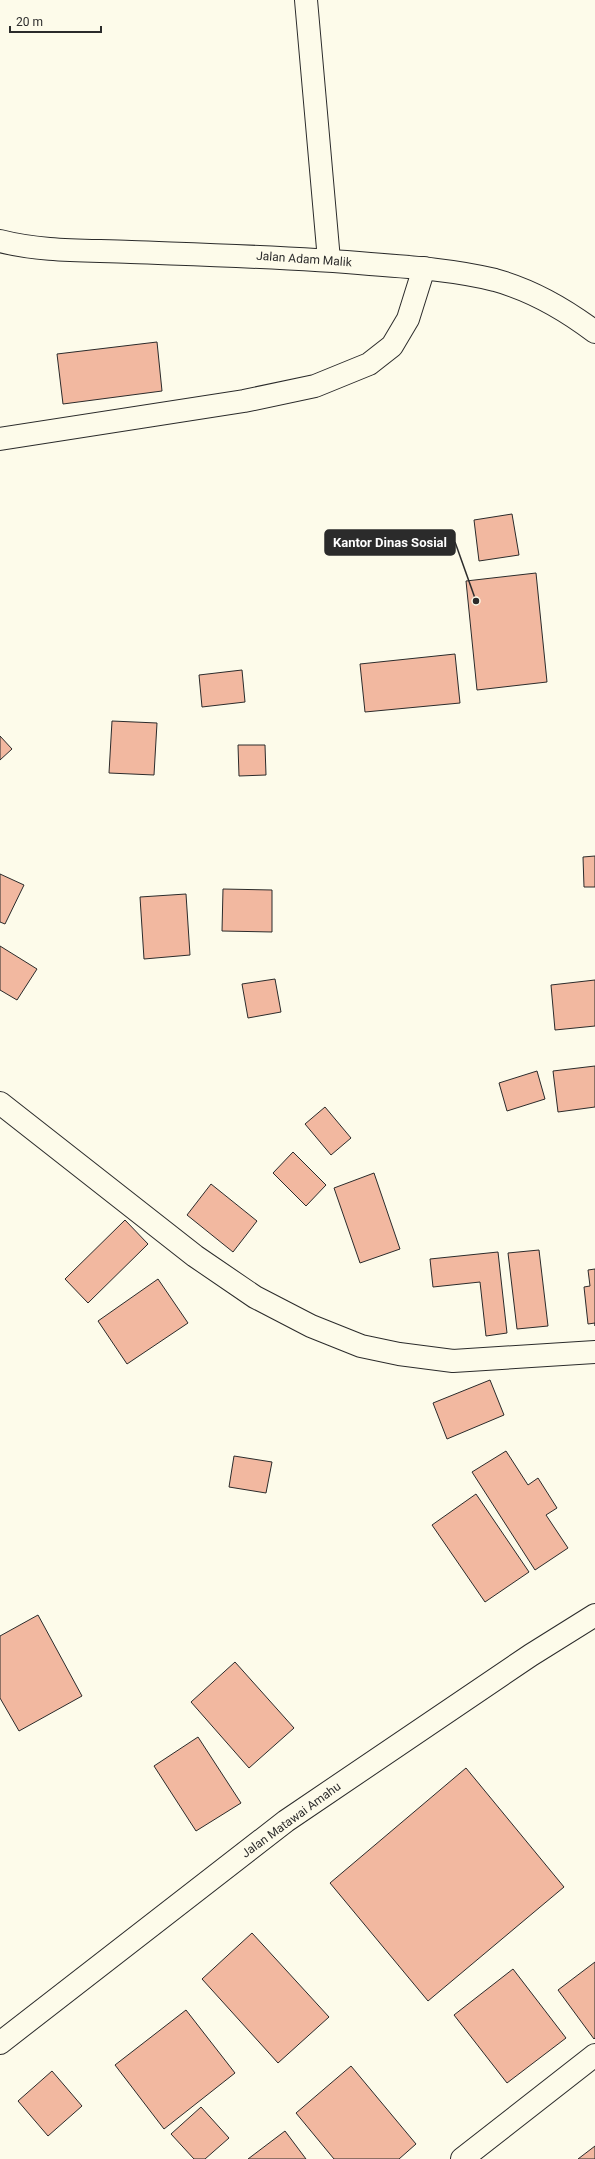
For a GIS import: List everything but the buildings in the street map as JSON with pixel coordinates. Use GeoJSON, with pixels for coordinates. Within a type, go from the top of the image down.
{"type":"FeatureCollection","features":[{"type":"Feature","properties":{"kind":"main road"},"geometry":{"type":"LineString","coordinates":[[306,0],[329,260]]}},
{"type":"Feature","properties":{"kind":"main road","name":"Jalan Adam Malik"},"geometry":{"type":"LineString","coordinates":[[0,241],[17,245],[64,250],[329,260],[424,268],[495,280],[528,292],[577,318],[595,332]]}},
{"type":"Feature","properties":{"kind":"main road"},"geometry":{"type":"LineString","coordinates":[[0,439],[244,401],[315,386],[369,364],[392,346],[408,318],[424,268]]}},
{"type":"Feature","properties":{"kind":"main road"},"geometry":{"type":"LineString","coordinates":[[0,1103],[195,1256],[255,1297],[311,1326],[361,1346],[399,1354],[453,1361],[595,1352]]}},
{"type":"Feature","properties":{"kind":"main road","name":"Jalan Matawai Amahu"},"geometry":{"type":"LineString","coordinates":[[0,2043],[286,1821],[531,1655],[595,1615]]}},
{"type":"Feature","properties":{"kind":"main road"},"geometry":{"type":"LineString","coordinates":[[462,2159],[595,2055]]}},
{"type":"Feature","properties":{"kind":"place","name":"Kantor Dinas Sosial"},"geometry":{"type":"Point","coordinates":[476,601]}}]}
